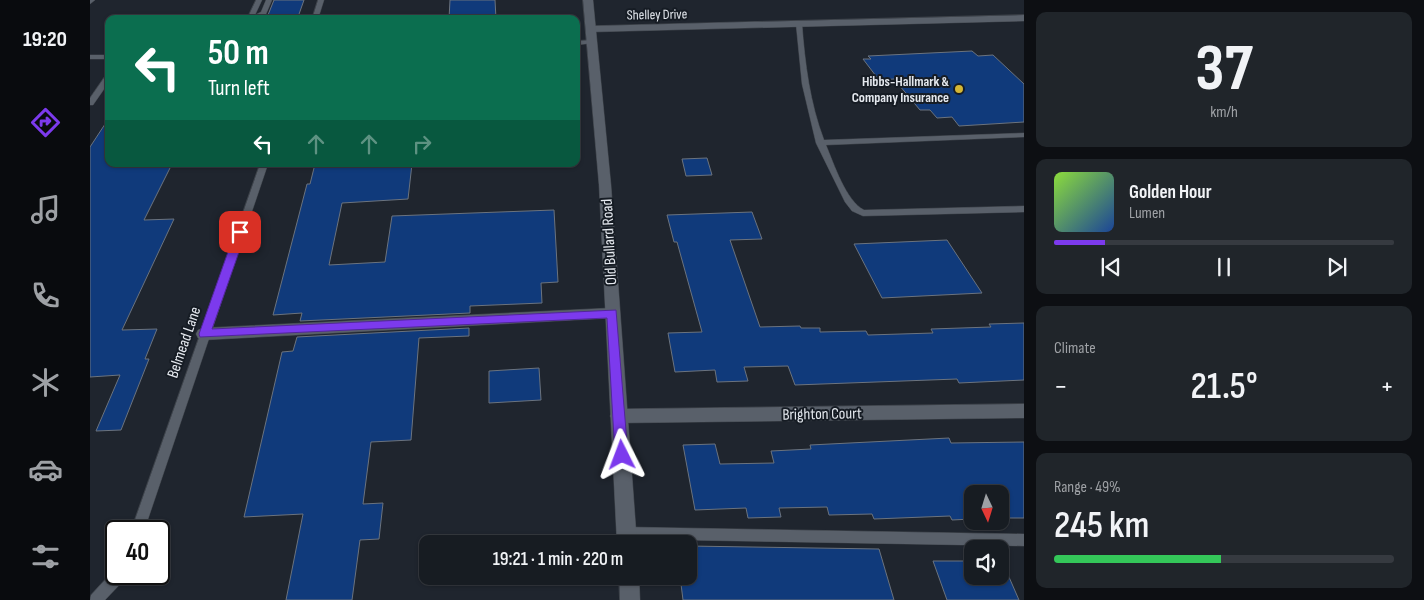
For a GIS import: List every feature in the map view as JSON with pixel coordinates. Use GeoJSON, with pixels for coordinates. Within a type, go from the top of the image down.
{"type":"FeatureCollection","features":[{"type":"Feature","properties":{"kind":"street","name":"Old Bullard Road"},"geometry":{"type":"LineString","coordinates":[[588,0],[605,185],[626,535]]}},
{"type":"Feature","properties":{"kind":"street","name":"Shelley Drive"},"geometry":{"type":"LineString","coordinates":[[591,29],[1024,18]]}},
{"type":"Feature","properties":{"kind":"street"},"geometry":{"type":"LineString","coordinates":[[204,334],[612,313]]}},
{"type":"Feature","properties":{"kind":"street","name":"Brighton Court"},"geometry":{"type":"LineString","coordinates":[[619,416],[1024,411]]}},
{"type":"Feature","properties":{"kind":"street"},"geometry":{"type":"LineString","coordinates":[[629,585],[630,600]]}},
{"type":"Feature","properties":{"kind":"lane"},"geometry":{"type":"LineString","coordinates":[[253,15],[259,0]]}},
{"type":"Feature","properties":{"kind":"lane"},"geometry":{"type":"LineString","coordinates":[[260,15],[264,13],[269,0]]}},
{"type":"Feature","properties":{"kind":"lane"},"geometry":{"type":"LineString","coordinates":[[315,15],[321,0]]}},
{"type":"Feature","properties":{"kind":"lane"},"geometry":{"type":"LineString","coordinates":[[799,24],[805,94],[820,143],[851,205],[863,213],[1024,209]]}},
{"type":"Feature","properties":{"kind":"lane"},"geometry":{"type":"LineString","coordinates":[[580,43],[592,42]]}},
{"type":"Feature","properties":{"kind":"lane"},"geometry":{"type":"LineString","coordinates":[[90,57],[105,57]]}},
{"type":"Feature","properties":{"kind":"lane"},"geometry":{"type":"LineString","coordinates":[[90,103],[105,82]]}},
{"type":"Feature","properties":{"kind":"lane"},"geometry":{"type":"LineString","coordinates":[[820,143],[1024,135]]}},
{"type":"Feature","properties":{"kind":"lane","name":"Belmead Lane"},"geometry":{"type":"LineString","coordinates":[[141,520],[263,167]]}},
{"type":"Feature","properties":{"kind":"lane"},"geometry":{"type":"LineString","coordinates":[[697,538],[1024,540]]}},
{"type":"Feature","properties":{"kind":"lane"},"geometry":{"type":"LineString","coordinates":[[96,600],[110,585]]}},
{"type":"Feature","properties":{"kind":"building"},"geometry":{"type":"Polygon","coordinates":[[[274,0],[304,0],[299,15],[268,15],[274,0]]]}},
{"type":"Feature","properties":{"kind":"building"},"geometry":{"type":"Polygon","coordinates":[[[450,0],[495,0],[496,15],[449,15],[450,0]]]}},
{"type":"Feature","properties":{"kind":"building"},"geometry":{"type":"Polygon","coordinates":[[[972,51],[978,56],[993,55],[1024,84],[1024,122],[959,126],[952,117],[937,118],[930,110],[920,110],[894,79],[879,80],[863,59],[871,59],[868,56],[972,51]]]}},
{"type":"Feature","properties":{"kind":"building"},"geometry":{"type":"Polygon","coordinates":[[[105,124],[105,167],[170,167],[144,220],[174,219],[122,330],[157,329],[145,359],[149,359],[121,430],[96,431],[120,375],[90,377],[90,147],[105,124]]]}},
{"type":"Feature","properties":{"kind":"building"},"geometry":{"type":"Polygon","coordinates":[[[707,158],[712,175],[686,176],[682,159],[707,158]]]}},
{"type":"Feature","properties":{"kind":"building"},"geometry":{"type":"Polygon","coordinates":[[[314,167],[412,167],[408,199],[342,203],[329,265],[385,262],[392,216],[554,210],[558,282],[541,283],[542,303],[470,306],[470,313],[300,321],[302,313],[273,315],[307,184],[310,184],[314,167]]]}},
{"type":"Feature","properties":{"kind":"building"},"geometry":{"type":"Polygon","coordinates":[[[752,212],[762,239],[730,240],[760,327],[800,326],[801,328],[820,328],[820,332],[866,331],[868,335],[933,333],[931,329],[991,327],[989,324],[1024,323],[1024,380],[959,383],[957,379],[795,385],[788,366],[744,367],[748,381],[717,382],[715,370],[675,372],[668,333],[702,332],[677,242],[674,242],[667,215],[752,212]]]}},
{"type":"Feature","properties":{"kind":"building"},"geometry":{"type":"Polygon","coordinates":[[[947,240],[982,293],[882,298],[854,244],[947,240]]]}},
{"type":"Feature","properties":{"kind":"building"},"geometry":{"type":"Polygon","coordinates":[[[469,328],[469,336],[419,338],[411,440],[371,442],[363,504],[383,503],[379,539],[360,540],[352,600],[286,600],[303,514],[244,517],[282,352],[293,351],[297,337],[469,328]]]}},
{"type":"Feature","properties":{"kind":"building"},"geometry":{"type":"Polygon","coordinates":[[[539,368],[541,400],[489,403],[489,371],[539,368]]]}},
{"type":"Feature","properties":{"kind":"building"},"geometry":{"type":"Polygon","coordinates":[[[949,438],[951,443],[1024,442],[1024,518],[1009,518],[1009,485],[964,485],[964,519],[952,520],[950,516],[874,519],[872,514],[829,515],[827,507],[779,508],[781,517],[748,518],[746,508],[695,510],[683,445],[715,444],[720,464],[774,463],[771,451],[811,449],[810,445],[949,438]]]}},
{"type":"Feature","properties":{"kind":"building"},"geometry":{"type":"Polygon","coordinates":[[[697,546],[879,549],[894,600],[683,600],[681,585],[697,585],[697,546]]]}},
{"type":"Feature","properties":{"kind":"building"},"geometry":{"type":"Polygon","coordinates":[[[933,561],[964,561],[964,585],[1009,585],[1009,577],[1019,600],[947,600],[933,561]]]}},
{"type":"Feature","properties":{"kind":"place","name":"Hibbs-Hallmark & Company Insurance"},"geometry":{"type":"Point","coordinates":[959,89]}},
{"type":"Feature","properties":{"kind":"route"},"geometry":{"type":"LineString","coordinates":[[240,232],[204,334],[612,313],[622,455]]}}]}
